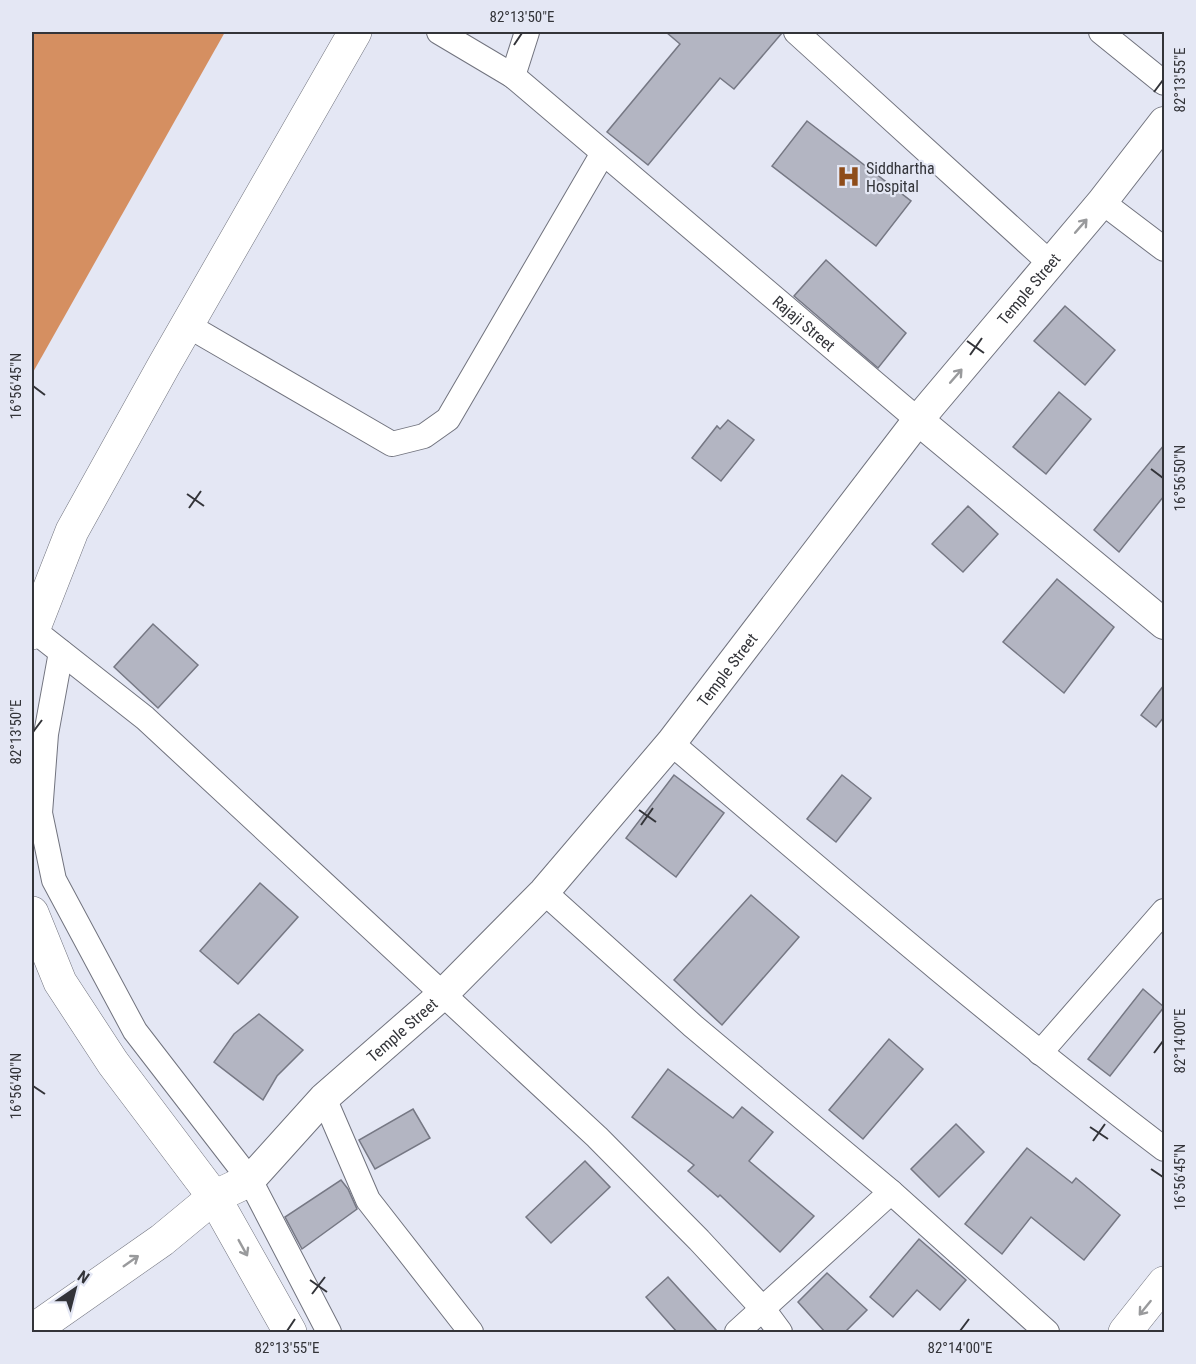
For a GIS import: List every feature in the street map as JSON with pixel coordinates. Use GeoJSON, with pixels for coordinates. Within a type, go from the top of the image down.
{"type":"FeatureCollection","features":[{"type":"Feature","properties":{"kind":"main road"},"geometry":{"type":"LineString","coordinates":[[32,631],[72,531],[354,32]]}},
{"type":"Feature","properties":{"kind":"main road"},"geometry":{"type":"LineString","coordinates":[[32,913],[60,982],[113,1064],[214,1197],[290,1332]]}},
{"type":"Feature","properties":{"kind":"main road"},"geometry":{"type":"LineString","coordinates":[[32,1331],[162,1240],[214,1197],[250,1180]]}},
{"type":"Feature","properties":{"kind":"main road"},"geometry":{"type":"LineString","coordinates":[[1125,1332],[1164,1283]]}},
{"type":"Feature","properties":{"kind":"street","name":"Rajaji Street"},"geometry":{"type":"LineString","coordinates":[[439,32],[513,76],[918,420],[1164,624]]}},
{"type":"Feature","properties":{"kind":"street"},"geometry":{"type":"LineString","coordinates":[[513,76],[527,32]]}},
{"type":"Feature","properties":{"kind":"street"},"geometry":{"type":"LineString","coordinates":[[1101,32],[1164,83]]}},
{"type":"Feature","properties":{"kind":"street"},"geometry":{"type":"LineString","coordinates":[[812,37],[1050,262]]}},
{"type":"Feature","properties":{"kind":"street","name":"Temple Street"},"geometry":{"type":"LineString","coordinates":[[250,1180],[324,1098],[442,995],[544,892],[670,743],[918,420],[1102,202],[1164,122]]}},
{"type":"Feature","properties":{"kind":"street"},"geometry":{"type":"LineString","coordinates":[[187,325],[392,444],[424,436],[448,419],[603,153]]}},
{"type":"Feature","properties":{"kind":"street"},"geometry":{"type":"LineString","coordinates":[[1102,202],[1164,249]]}},
{"type":"Feature","properties":{"kind":"street"},"geometry":{"type":"LineString","coordinates":[[32,631],[145,718],[597,1137],[699,1240],[763,1309],[780,1332]]}},
{"type":"Feature","properties":{"kind":"street"},"geometry":{"type":"LineString","coordinates":[[62,652],[46,734],[40,813],[54,880],[135,1030],[250,1180],[329,1332]]}},
{"type":"Feature","properties":{"kind":"street"},"geometry":{"type":"LineString","coordinates":[[670,743],[1040,1053],[1164,1149]]}},
{"type":"Feature","properties":{"kind":"street"},"geometry":{"type":"LineString","coordinates":[[544,892],[693,1026],[891,1192],[1047,1332]]}},
{"type":"Feature","properties":{"kind":"street"},"geometry":{"type":"LineString","coordinates":[[1040,1053],[1164,911]]}},
{"type":"Feature","properties":{"kind":"street"},"geometry":{"type":"LineString","coordinates":[[324,1098],[368,1200],[471,1332]]}},
{"type":"Feature","properties":{"kind":"street"},"geometry":{"type":"LineString","coordinates":[[737,1332],[891,1192]]}},
{"type":"Feature","properties":{"kind":"shaded area"},"geometry":{"type":"Polygon","coordinates":[[[32,32],[225,32],[32,374],[32,32]]]}},
{"type":"Feature","properties":{"kind":"building"},"geometry":{"type":"Polygon","coordinates":[[[666,32],[782,33],[734,89],[720,78],[648,165],[607,132],[680,44],[666,32]]]}},
{"type":"Feature","properties":{"kind":"building"},"geometry":{"type":"Polygon","coordinates":[[[807,121],[911,201],[876,246],[772,166],[807,121]]]}},
{"type":"Feature","properties":{"kind":"building"},"geometry":{"type":"Polygon","coordinates":[[[826,260],[906,333],[878,368],[794,296],[826,260]]]}},
{"type":"Feature","properties":{"kind":"building"},"geometry":{"type":"Polygon","coordinates":[[[1065,306],[1115,350],[1085,385],[1034,341],[1065,306]]]}},
{"type":"Feature","properties":{"kind":"building"},"geometry":{"type":"Polygon","coordinates":[[[1059,392],[1091,419],[1046,474],[1013,447],[1059,392]]]}},
{"type":"Feature","properties":{"kind":"building"},"geometry":{"type":"Polygon","coordinates":[[[728,420],[754,440],[721,481],[692,458],[717,426],[720,429],[728,420]]]}},
{"type":"Feature","properties":{"kind":"building"},"geometry":{"type":"Polygon","coordinates":[[[1164,445],[1164,496],[1119,552],[1094,530],[1164,445]]]}},
{"type":"Feature","properties":{"kind":"building"},"geometry":{"type":"Polygon","coordinates":[[[968,506],[998,534],[963,572],[932,544],[968,506]]]}},
{"type":"Feature","properties":{"kind":"building"},"geometry":{"type":"Polygon","coordinates":[[[1057,579],[1114,627],[1064,693],[1003,642],[1057,579]]]}},
{"type":"Feature","properties":{"kind":"building"},"geometry":{"type":"Polygon","coordinates":[[[153,624],[198,665],[158,708],[114,667],[153,624]]]}},
{"type":"Feature","properties":{"kind":"building"},"geometry":{"type":"Polygon","coordinates":[[[1164,685],[1164,717],[1156,727],[1141,715],[1164,685]]]}},
{"type":"Feature","properties":{"kind":"building"},"geometry":{"type":"Polygon","coordinates":[[[674,775],[724,813],[676,877],[626,838],[674,775]]]}},
{"type":"Feature","properties":{"kind":"building"},"geometry":{"type":"Polygon","coordinates":[[[842,775],[871,798],[836,842],[807,819],[842,775]]]}},
{"type":"Feature","properties":{"kind":"building"},"geometry":{"type":"Polygon","coordinates":[[[260,883],[298,917],[238,984],[200,951],[260,883]]]}},
{"type":"Feature","properties":{"kind":"building"},"geometry":{"type":"Polygon","coordinates":[[[751,895],[799,937],[722,1025],[674,980],[751,895]]]}},
{"type":"Feature","properties":{"kind":"building"},"geometry":{"type":"Polygon","coordinates":[[[1143,989],[1164,1007],[1110,1076],[1088,1059],[1143,989]]]}},
{"type":"Feature","properties":{"kind":"building"},"geometry":{"type":"Polygon","coordinates":[[[259,1014],[303,1050],[277,1076],[263,1100],[214,1062],[234,1034],[259,1014]]]}},
{"type":"Feature","properties":{"kind":"building"},"geometry":{"type":"Polygon","coordinates":[[[889,1039],[923,1069],[863,1139],[829,1110],[889,1039]]]}},
{"type":"Feature","properties":{"kind":"building"},"geometry":{"type":"Polygon","coordinates":[[[668,1069],[733,1118],[742,1107],[773,1132],[749,1161],[814,1216],[780,1252],[720,1195],[718,1197],[688,1171],[694,1165],[632,1117],[668,1069]]]}},
{"type":"Feature","properties":{"kind":"building"},"geometry":{"type":"Polygon","coordinates":[[[413,1109],[430,1138],[375,1169],[359,1140],[413,1109]]]}},
{"type":"Feature","properties":{"kind":"building"},"geometry":{"type":"Polygon","coordinates":[[[956,1124],[984,1152],[939,1197],[911,1169],[956,1124]]]}},
{"type":"Feature","properties":{"kind":"building"},"geometry":{"type":"Polygon","coordinates":[[[1027,1148],[1072,1183],[1076,1178],[1120,1215],[1084,1260],[1031,1217],[1002,1254],[965,1224],[1027,1148]]]}},
{"type":"Feature","properties":{"kind":"building"},"geometry":{"type":"Polygon","coordinates":[[[585,1161],[610,1187],[551,1243],[526,1217],[585,1161]]]}},
{"type":"Feature","properties":{"kind":"building"},"geometry":{"type":"Polygon","coordinates":[[[341,1180],[357,1209],[302,1249],[285,1217],[341,1180]]]}},
{"type":"Feature","properties":{"kind":"building"},"geometry":{"type":"Polygon","coordinates":[[[919,1239],[966,1280],[940,1310],[917,1290],[893,1317],[870,1297],[919,1239]]]}},
{"type":"Feature","properties":{"kind":"building"},"geometry":{"type":"Polygon","coordinates":[[[827,1273],[867,1310],[845,1332],[825,1332],[798,1302],[827,1273]]]}},
{"type":"Feature","properties":{"kind":"building"},"geometry":{"type":"Polygon","coordinates":[[[668,1277],[718,1332],[677,1332],[646,1297],[668,1277]]]}},
{"type":"Feature","properties":{"kind":"place","name":"Siddhartha Hospital"},"geometry":{"type":"Point","coordinates":[848,177]}}]}
